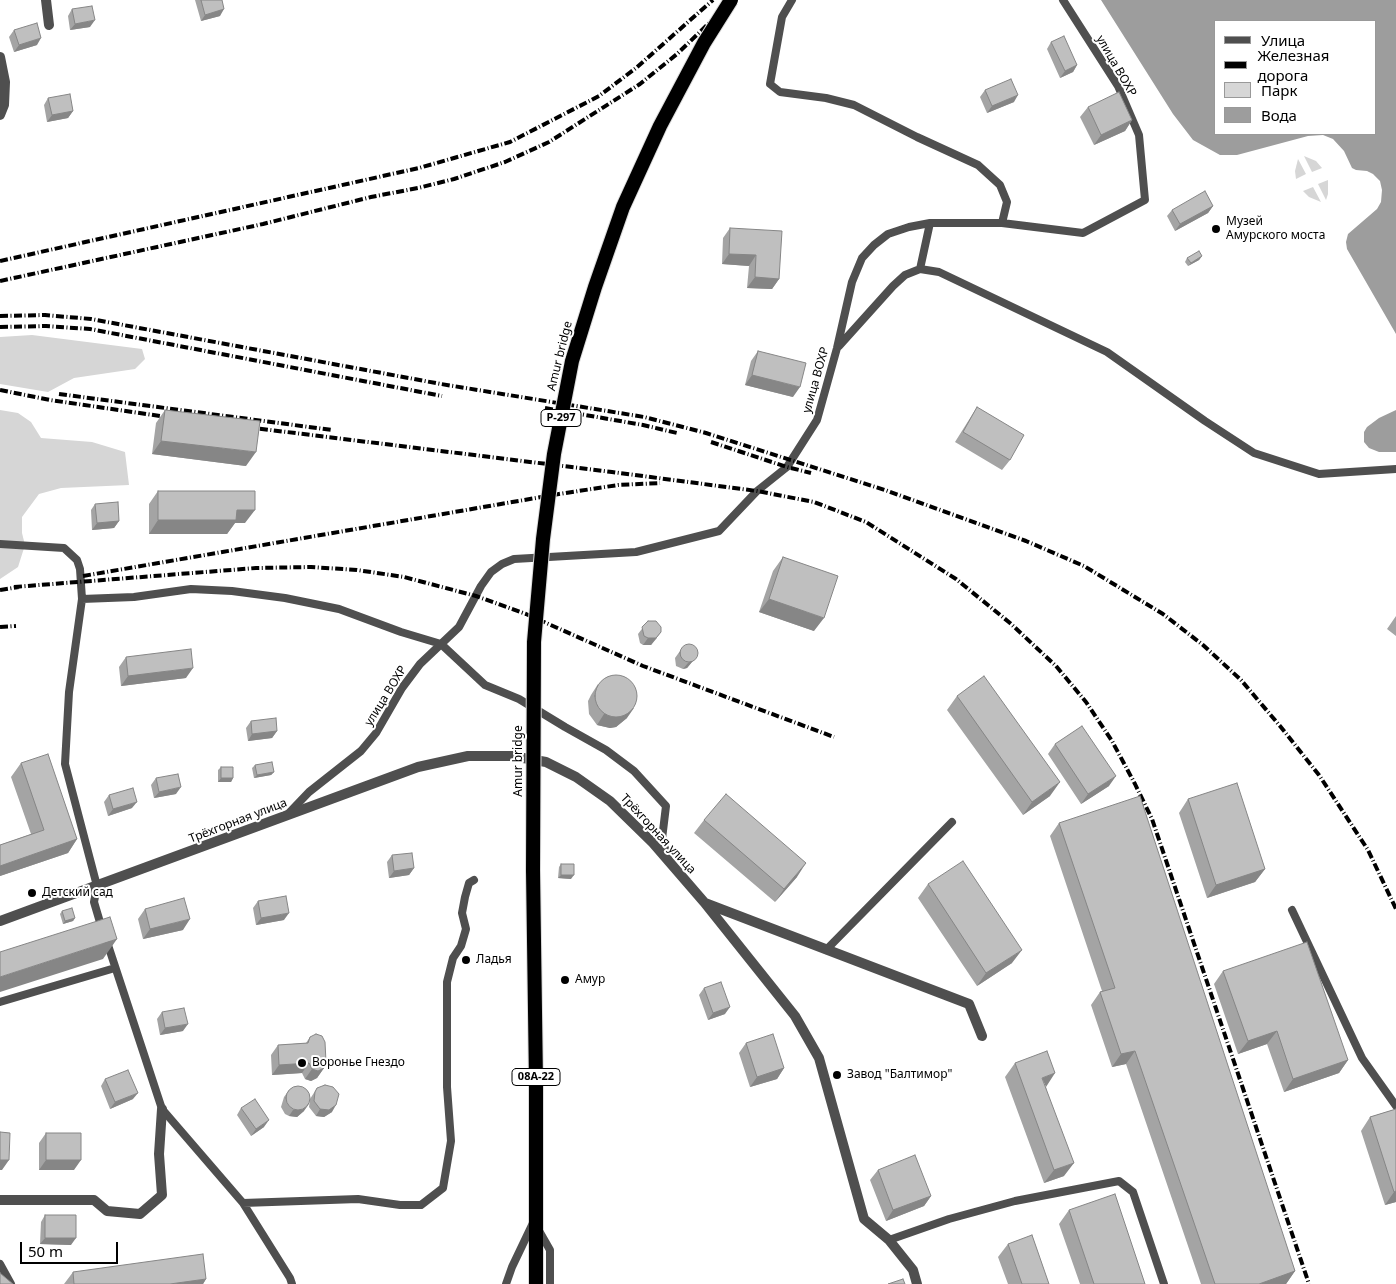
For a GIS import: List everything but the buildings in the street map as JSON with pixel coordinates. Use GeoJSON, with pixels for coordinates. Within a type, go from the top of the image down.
{"type":"FeatureCollection","features":[{"type":"Feature","properties":{"kind":"highway","name":"Amur bridge"},"geometry":{"type":"LineString","coordinates":[[533,870],[534,642],[543,539],[554,454],[572,361],[623,207],[660,126],[704,43],[731,0]]}},
{"type":"Feature","properties":{"kind":"highway","name":"08А-22"},"geometry":{"type":"LineString","coordinates":[[533,870],[536,1284]]}},
{"type":"Feature","properties":{"kind":"street"},"geometry":{"type":"LineString","coordinates":[[46,0],[49,25]]}},
{"type":"Feature","properties":{"kind":"street"},"geometry":{"type":"LineString","coordinates":[[0,57],[5,82],[4,105],[0,115]]}},
{"type":"Feature","properties":{"kind":"street","name":"Трёхгорная улица"},"geometry":{"type":"LineString","coordinates":[[0,921],[418,768],[468,756],[512,756],[546,762],[576,777],[610,801],[653,843],[704,902],[795,1016],[819,1058],[864,1219],[889,1240],[913,1270],[917,1284]]}},
{"type":"Feature","properties":{"kind":"street"},"geometry":{"type":"LineString","coordinates":[[704,902],[969,1004],[982,1036]]}},
{"type":"Feature","properties":{"kind":"street"},"geometry":{"type":"LineString","coordinates":[[0,1200],[94,1200],[107,1211],[140,1214],[162,1195],[159,1154],[162,1109]]}},
{"type":"Feature","properties":{"kind":"lane"},"geometry":{"type":"LineString","coordinates":[[792,0],[782,17],[770,84],[780,92],[826,98],[854,106],[978,165],[1000,185],[1007,202],[1002,223]]}},
{"type":"Feature","properties":{"kind":"lane","name":"улица ВОХР"},"geometry":{"type":"LineString","coordinates":[[287,815],[309,792],[361,751],[376,733],[402,688],[420,664],[459,627],[485,579],[502,564],[514,559],[636,552],[719,531],[757,491],[788,467],[817,420],[837,348],[852,282],[862,258],[888,234],[930,223],[1002,223],[1061,232],[1083,233],[1145,200],[1139,135],[1118,86],[1063,0]]}},
{"type":"Feature","properties":{"kind":"lane"},"geometry":{"type":"LineString","coordinates":[[920,269],[930,223]]}},
{"type":"Feature","properties":{"kind":"lane"},"geometry":{"type":"LineString","coordinates":[[837,348],[893,286],[905,276],[920,269],[939,272],[1107,352],[1205,422],[1254,454],[1319,474],[1396,469]]}},
{"type":"Feature","properties":{"kind":"lane"},"geometry":{"type":"LineString","coordinates":[[0,544],[64,548],[77,560],[82,576],[82,599],[69,692],[65,764],[98,886],[94,902],[162,1109],[243,1203],[292,1284]]}},
{"type":"Feature","properties":{"kind":"lane"},"geometry":{"type":"LineString","coordinates":[[82,599],[134,597],[190,590],[232,591],[285,598],[339,609],[401,632],[441,644],[485,686],[519,699],[606,750],[634,771],[666,806],[662,839],[669,862]]}},
{"type":"Feature","properties":{"kind":"lane"},"geometry":{"type":"LineString","coordinates":[[826,950],[952,822]]}},
{"type":"Feature","properties":{"kind":"lane"},"geometry":{"type":"LineString","coordinates":[[243,1203],[358,1199],[400,1205],[421,1204],[443,1188],[451,1141],[447,1087],[447,982],[454,958],[461,946],[466,930],[462,913],[469,883],[474,880]]}},
{"type":"Feature","properties":{"kind":"lane"},"geometry":{"type":"LineString","coordinates":[[1292,910],[1362,1058],[1396,1106]]}},
{"type":"Feature","properties":{"kind":"lane"},"geometry":{"type":"LineString","coordinates":[[0,1002],[115,968]]}},
{"type":"Feature","properties":{"kind":"lane"},"geometry":{"type":"LineString","coordinates":[[889,1240],[949,1219],[1015,1201],[1119,1181],[1134,1192],[1164,1284]]}},
{"type":"Feature","properties":{"kind":"lane"},"geometry":{"type":"LineString","coordinates":[[506,1284],[512,1267],[536,1221]]}},
{"type":"Feature","properties":{"kind":"lane"},"geometry":{"type":"LineString","coordinates":[[536,1221],[550,1250],[550,1284]]}},
{"type":"Feature","properties":{"kind":"lane"},"geometry":{"type":"LineString","coordinates":[[0,1264],[11,1284]]}},
{"type":"Feature","properties":{"kind":"green space"},"geometry":{"type":"Polygon","coordinates":[[[1304,156],[1316,161],[1322,168],[1312,172],[1304,156]]]}},
{"type":"Feature","properties":{"kind":"green space"},"geometry":{"type":"Polygon","coordinates":[[[1298,159],[1306,174],[1296,179],[1295,171],[1298,159]]]}},
{"type":"Feature","properties":{"kind":"green space"},"geometry":{"type":"Polygon","coordinates":[[[1328,180],[1328,194],[1326,200],[1318,184],[1328,180]]]}},
{"type":"Feature","properties":{"kind":"green space"},"geometry":{"type":"Polygon","coordinates":[[[1313,187],[1321,202],[1309,197],[1303,191],[1313,187]]]}},
{"type":"Feature","properties":{"kind":"green space"},"geometry":{"type":"Polygon","coordinates":[[[32,335],[142,349],[145,359],[135,369],[74,378],[48,392],[0,384],[0,337],[32,335]]]}},
{"type":"Feature","properties":{"kind":"green space"},"geometry":{"type":"Polygon","coordinates":[[[0,410],[18,413],[31,422],[41,438],[92,442],[125,452],[129,485],[61,488],[39,494],[22,517],[22,533],[25,545],[18,567],[0,579],[0,410]]]}},
{"type":"Feature","properties":{"kind":"water"},"geometry":{"type":"Polygon","coordinates":[[[1101,0],[1396,0],[1396,334],[1347,249],[1348,234],[1377,209],[1381,202],[1382,190],[1380,181],[1373,174],[1352,168],[1344,151],[1333,139],[1323,135],[1308,136],[1237,155],[1220,155],[1193,140],[1173,114],[1101,0]]]}},
{"type":"Feature","properties":{"kind":"water"},"geometry":{"type":"Polygon","coordinates":[[[1396,410],[1396,452],[1379,452],[1369,448],[1364,442],[1364,432],[1367,427],[1379,418],[1396,410]]]}},
{"type":"Feature","properties":{"kind":"railway"},"geometry":{"type":"LineString","coordinates":[[0,261],[419,168],[510,142],[599,96],[636,68],[713,0]]}},
{"type":"Feature","properties":{"kind":"railway"},"geometry":{"type":"LineString","coordinates":[[0,281],[418,188],[454,179],[505,162],[549,142],[640,84],[677,54],[733,0]]}},
{"type":"Feature","properties":{"kind":"railway"},"geometry":{"type":"LineString","coordinates":[[0,316],[45,315],[91,319],[441,384],[644,417],[706,433],[885,490],[1026,541],[1084,566],[1163,614],[1203,645],[1241,680],[1319,775],[1368,850],[1396,909]]}},
{"type":"Feature","properties":{"kind":"railway"},"geometry":{"type":"LineString","coordinates":[[0,327],[46,326],[90,329],[442,396]]}},
{"type":"Feature","properties":{"kind":"railway"},"geometry":{"type":"LineString","coordinates":[[0,390],[50,400],[174,418]]}},
{"type":"Feature","properties":{"kind":"railway"},"geometry":{"type":"LineString","coordinates":[[59,394],[332,430]]}},
{"type":"Feature","properties":{"kind":"railway"},"geometry":{"type":"LineString","coordinates":[[545,408],[643,425],[677,433]]}},
{"type":"Feature","properties":{"kind":"railway"},"geometry":{"type":"LineString","coordinates":[[246,427],[757,491],[814,502],[866,522],[956,579],[1010,623],[1056,666],[1086,702],[1112,741],[1135,784],[1152,819],[1309,1284]]}},
{"type":"Feature","properties":{"kind":"railway"},"geometry":{"type":"LineString","coordinates":[[711,442],[811,473]]}},
{"type":"Feature","properties":{"kind":"railway"},"geometry":{"type":"LineString","coordinates":[[83,576],[559,494],[618,485],[660,483]]}},
{"type":"Feature","properties":{"kind":"railway"},"geometry":{"type":"LineString","coordinates":[[14,587],[256,568],[311,567],[357,570],[404,577],[476,596],[526,614],[643,666],[834,737]]}},
{"type":"Feature","properties":{"kind":"railway"},"geometry":{"type":"LineString","coordinates":[[0,590],[19,587]]}},
{"type":"Feature","properties":{"kind":"railway"},"geometry":{"type":"LineString","coordinates":[[0,627],[16,626]]}},
{"type":"Feature","properties":{"kind":"place","name":"Музей Амурского моста"},"geometry":{"type":"Point","coordinates":[1216,229]}},
{"type":"Feature","properties":{"kind":"place","name":"Детский сад"},"geometry":{"type":"Point","coordinates":[32,893]}},
{"type":"Feature","properties":{"kind":"place","name":"Ладья"},"geometry":{"type":"Point","coordinates":[466,960]}},
{"type":"Feature","properties":{"kind":"place","name":"Амур"},"geometry":{"type":"Point","coordinates":[565,980]}},
{"type":"Feature","properties":{"kind":"place","name":"Воронье Гнездо"},"geometry":{"type":"Point","coordinates":[302,1063]}},
{"type":"Feature","properties":{"kind":"place","name":"Завод \"Балтимор\""},"geometry":{"type":"Point","coordinates":[837,1075]}}]}
